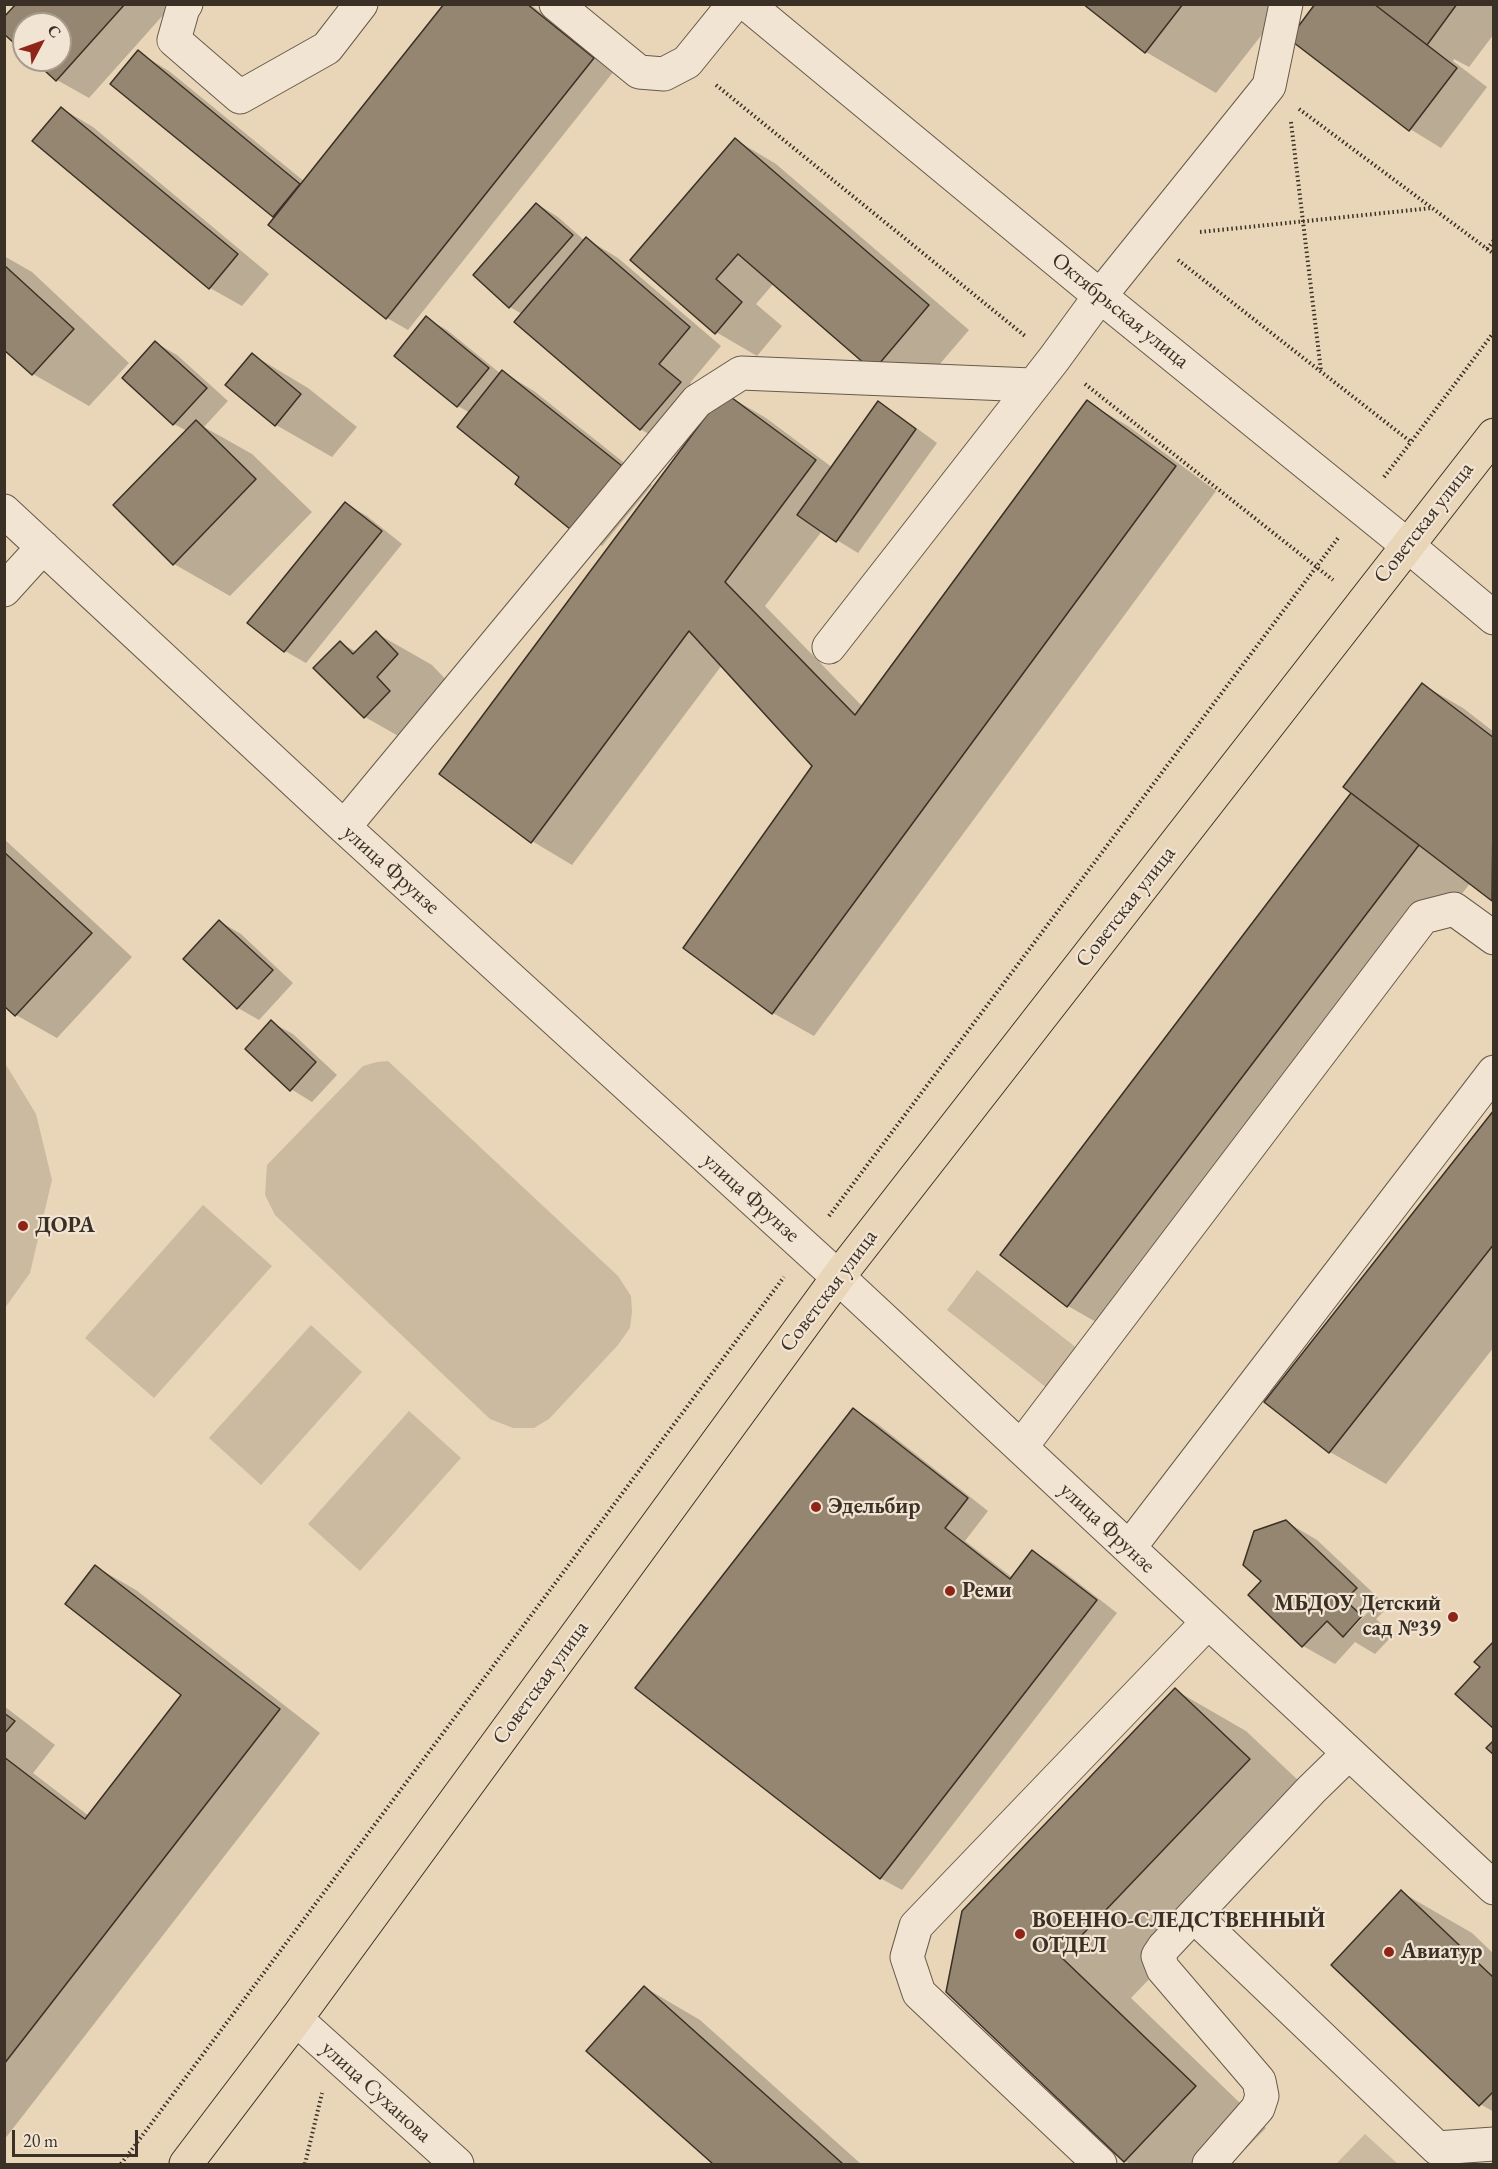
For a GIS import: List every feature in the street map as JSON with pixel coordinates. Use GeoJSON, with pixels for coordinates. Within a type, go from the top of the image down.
{"type":"FeatureCollection","features":[{"type":"Feature","properties":{"kind":"main road","name":"Советская улица"},"geometry":{"type":"LineString","coordinates":[[186,2164],[296,2019],[838,1277],[1494,435]]}},
{"type":"Feature","properties":{"kind":"street"},"geometry":{"type":"LineString","coordinates":[[186,4],[174,40],[240,97],[327,48],[361,4]]}},
{"type":"Feature","properties":{"kind":"street"},"geometry":{"type":"LineString","coordinates":[[556,4],[639,72],[664,74],[687,62],[734,4]]}},
{"type":"Feature","properties":{"kind":"street","name":"Октябрьская улица"},"geometry":{"type":"LineString","coordinates":[[747,4],[1100,296],[1407,545],[1489,605]]}},
{"type":"Feature","properties":{"kind":"street"},"geometry":{"type":"LineString","coordinates":[[829,648],[1054,359],[1100,296],[1149,237],[1278,93],[1286,4]]}},
{"type":"Feature","properties":{"kind":"street"},"geometry":{"type":"LineString","coordinates":[[344,827],[689,410],[706,395],[741,373],[1032,385]]}},
{"type":"Feature","properties":{"kind":"street","name":"улица Фрунзе"},"geometry":{"type":"LineString","coordinates":[[4,511],[344,827],[838,1277],[1494,1888]]}},
{"type":"Feature","properties":{"kind":"street"},"geometry":{"type":"LineString","coordinates":[[4,590],[43,547]]}},
{"type":"Feature","properties":{"kind":"street"},"geometry":{"type":"LineString","coordinates":[[1021,1447],[1423,917],[1454,909],[1494,938]]}},
{"type":"Feature","properties":{"kind":"street"},"geometry":{"type":"LineString","coordinates":[[1129,1548],[1494,1072]]}},
{"type":"Feature","properties":{"kind":"street"},"geometry":{"type":"LineString","coordinates":[[1100,2164],[919,1993],[907,1957],[916,1926],[1207,1623]]}},
{"type":"Feature","properties":{"kind":"street"},"geometry":{"type":"LineString","coordinates":[[1209,2164],[1258,2108],[1262,2096],[1259,2081],[1163,1969],[1158,1956],[1349,1752]]}},
{"type":"Feature","properties":{"kind":"street"},"geometry":{"type":"LineString","coordinates":[[1194,1916],[1437,2148],[1494,2145]]}},
{"type":"Feature","properties":{"kind":"street","name":"улица Суханова"},"geometry":{"type":"LineString","coordinates":[[296,2019],[457,2164]]}},
{"type":"Feature","properties":{"kind":"street"},"geometry":{"type":"LineString","coordinates":[[1477,2164],[1494,2145]]}},
{"type":"Feature","properties":{"kind":"path"},"geometry":{"type":"LineString","coordinates":[[687,62],[1054,359],[1362,603]]}},
{"type":"Feature","properties":{"kind":"path"},"geometry":{"type":"LineString","coordinates":[[1278,93],[1494,254]]}},
{"type":"Feature","properties":{"kind":"path"},"geometry":{"type":"LineString","coordinates":[[1278,93],[1304,221],[1321,372]]}},
{"type":"Feature","properties":{"kind":"path"},"geometry":{"type":"LineString","coordinates":[[1149,237],[1432,208]]}},
{"type":"Feature","properties":{"kind":"path"},"geometry":{"type":"LineString","coordinates":[[1149,237],[1411,442],[1494,332]]}},
{"type":"Feature","properties":{"kind":"path"},"geometry":{"type":"LineString","coordinates":[[1487,249],[1494,240]]}},
{"type":"Feature","properties":{"kind":"path"},"geometry":{"type":"LineString","coordinates":[[121,2164],[1317,568]]}},
{"type":"Feature","properties":{"kind":"path"},"geometry":{"type":"LineString","coordinates":[[305,2164],[332,2051]]}},
{"type":"Feature","properties":{"kind":"shaded area"},"geometry":{"type":"Polygon","coordinates":[[[388,1061],[618,1276],[631,1296],[630,1328],[618,1345],[549,1419],[534,1428],[513,1428],[490,1419],[275,1215],[265,1195],[267,1165],[363,1066],[388,1061]]]}},
{"type":"Feature","properties":{"kind":"shaded area","name":"ДОРА"},"geometry":{"type":"Polygon","coordinates":[[[5,1063],[36,1114],[52,1180],[30,1273],[5,1308],[5,1063]]]}},
{"type":"Feature","properties":{"kind":"shaded area"},"geometry":{"type":"Polygon","coordinates":[[[203,1205],[272,1266],[154,1398],[85,1338],[203,1205]]]}},
{"type":"Feature","properties":{"kind":"shaded area"},"geometry":{"type":"Polygon","coordinates":[[[977,1270],[1078,1349],[1047,1388],[947,1310],[977,1270]]]}},
{"type":"Feature","properties":{"kind":"shaded area"},"geometry":{"type":"Polygon","coordinates":[[[311,1325],[362,1372],[261,1485],[209,1438],[311,1325]]]}},
{"type":"Feature","properties":{"kind":"shaded area"},"geometry":{"type":"Polygon","coordinates":[[[409,1411],[461,1458],[360,1571],[308,1524],[409,1411]]]}},
{"type":"Feature","properties":{"kind":"shaded area"},"geometry":{"type":"Polygon","coordinates":[[[1365,2134],[1398,2164],[1336,2164],[1365,2134]]]}},
{"type":"Feature","properties":{"kind":"building"},"geometry":{"type":"Polygon","coordinates":[[[16,4],[125,4],[72,63],[72,12],[12,12],[12,41],[4,34],[4,17],[16,4]]]}},
{"type":"Feature","properties":{"kind":"building"},"geometry":{"type":"Polygon","coordinates":[[[444,4],[527,4],[594,58],[386,319],[268,225],[444,4]]]}},
{"type":"Feature","properties":{"kind":"building"},"geometry":{"type":"Polygon","coordinates":[[[1083,4],[1183,4],[1145,53],[1083,4]]]}},
{"type":"Feature","properties":{"kind":"building"},"geometry":{"type":"Polygon","coordinates":[[[1315,4],[1374,4],[1457,68],[1409,131],[1289,39],[1315,4]]]}},
{"type":"Feature","properties":{"kind":"building"},"geometry":{"type":"Polygon","coordinates":[[[1374,4],[1457,4],[1427,45],[1374,4]]]}},
{"type":"Feature","properties":{"kind":"building"},"geometry":{"type":"Polygon","coordinates":[[[138,50],[300,184],[273,217],[110,84],[138,50]]]}},
{"type":"Feature","properties":{"kind":"building"},"geometry":{"type":"Polygon","coordinates":[[[46,72],[64,72],[56,81],[46,72]]]}},
{"type":"Feature","properties":{"kind":"building"},"geometry":{"type":"Polygon","coordinates":[[[61,107],[238,254],[209,289],[32,141],[61,107]]]}},
{"type":"Feature","properties":{"kind":"building"},"geometry":{"type":"Polygon","coordinates":[[[735,138],[929,305],[873,371],[738,254],[716,279],[742,302],[715,334],[630,260],[735,138]]]}},
{"type":"Feature","properties":{"kind":"building"},"geometry":{"type":"Polygon","coordinates":[[[536,203],[573,235],[509,308],[473,275],[536,203]]]}},
{"type":"Feature","properties":{"kind":"building"},"geometry":{"type":"Polygon","coordinates":[[[586,237],[690,327],[659,364],[681,382],[640,430],[514,322],[586,237]]]}},
{"type":"Feature","properties":{"kind":"building"},"geometry":{"type":"Polygon","coordinates":[[[4,265],[74,329],[32,375],[4,350],[4,265]]]}},
{"type":"Feature","properties":{"kind":"building"},"geometry":{"type":"Polygon","coordinates":[[[426,316],[489,368],[457,407],[394,356],[426,316]]]}},
{"type":"Feature","properties":{"kind":"building"},"geometry":{"type":"Polygon","coordinates":[[[155,341],[207,388],[173,425],[122,378],[155,341]]]}},
{"type":"Feature","properties":{"kind":"building"},"geometry":{"type":"Polygon","coordinates":[[[252,353],[301,394],[275,426],[225,385],[252,353]]]}},
{"type":"Feature","properties":{"kind":"building"},"geometry":{"type":"Polygon","coordinates":[[[502,370],[622,466],[570,529],[515,484],[519,477],[457,427],[502,370]]]}},
{"type":"Feature","properties":{"kind":"building"},"geometry":{"type":"Polygon","coordinates":[[[724,392],[816,460],[725,582],[855,715],[1087,400],[1176,466],[772,1014],[683,948],[812,766],[689,631],[531,843],[439,774],[724,392]]]}},
{"type":"Feature","properties":{"kind":"building"},"geometry":{"type":"Polygon","coordinates":[[[878,401],[916,429],[836,542],[797,515],[878,401]]]}},
{"type":"Feature","properties":{"kind":"building"},"geometry":{"type":"Polygon","coordinates":[[[196,420],[256,479],[173,565],[113,505],[196,420]]]}},
{"type":"Feature","properties":{"kind":"building"},"geometry":{"type":"Polygon","coordinates":[[[345,502],[382,531],[284,652],[247,623],[345,502]]]}},
{"type":"Feature","properties":{"kind":"building"},"geometry":{"type":"Polygon","coordinates":[[[376,631],[398,654],[377,677],[390,691],[364,718],[313,668],[340,641],[353,654],[376,631]]]}},
{"type":"Feature","properties":{"kind":"building"},"geometry":{"type":"Polygon","coordinates":[[[1422,683],[1494,738],[1492,901],[1343,787],[1422,683]]]}},
{"type":"Feature","properties":{"kind":"building"},"geometry":{"type":"Polygon","coordinates":[[[1351,793],[1419,845],[1067,1307],[1000,1255],[1351,793]]]}},
{"type":"Feature","properties":{"kind":"building"},"geometry":{"type":"Polygon","coordinates":[[[4,852],[92,933],[15,1016],[4,1006],[4,852]]]}},
{"type":"Feature","properties":{"kind":"building"},"geometry":{"type":"Polygon","coordinates":[[[219,920],[273,970],[237,1009],[183,959],[219,920]]]}},
{"type":"Feature","properties":{"kind":"building"},"geometry":{"type":"Polygon","coordinates":[[[271,1020],[316,1062],[290,1091],[245,1049],[271,1020]]]}},
{"type":"Feature","properties":{"kind":"building"},"geometry":{"type":"Polygon","coordinates":[[[1494,1110],[1494,1244],[1329,1453],[1264,1402],[1494,1110]]]}},
{"type":"Feature","properties":{"kind":"building"},"geometry":{"type":"Polygon","coordinates":[[[853,1408],[968,1498],[945,1528],[1010,1579],[1032,1550],[1097,1600],[880,1879],[635,1688],[853,1408]]]}},
{"type":"Feature","properties":{"kind":"building"},"geometry":{"type":"Polygon","coordinates":[[[1286,1520],[1357,1588],[1345,1600],[1362,1616],[1343,1637],[1327,1621],[1302,1647],[1248,1595],[1261,1581],[1243,1565],[1254,1531],[1286,1520]]]}},
{"type":"Feature","properties":{"kind":"building"},"geometry":{"type":"Polygon","coordinates":[[[95,1565],[280,1709],[4,2064],[4,1757],[85,1819],[181,1695],[65,1604],[95,1565]]]}},
{"type":"Feature","properties":{"kind":"building"},"geometry":{"type":"Polygon","coordinates":[[[1494,1641],[1494,1729],[1455,1694],[1480,1667],[1474,1662],[1494,1641]]]}},
{"type":"Feature","properties":{"kind":"building","name":"ВОЕННО-СЛЕДСТВЕННЫЙ ОТДЕЛ"},"geometry":{"type":"Polygon","coordinates":[[[1175,1688],[1250,1759],[1061,1957],[1196,2086],[1124,2162],[946,1992],[962,1911],[1175,1688]]]}},
{"type":"Feature","properties":{"kind":"building"},"geometry":{"type":"Polygon","coordinates":[[[4,1713],[15,1721],[4,1734],[4,1713]]]}},
{"type":"Feature","properties":{"kind":"building"},"geometry":{"type":"Polygon","coordinates":[[[1494,1740],[1494,1755],[1486,1748],[1494,1740]]]}},
{"type":"Feature","properties":{"kind":"building"},"geometry":{"type":"Polygon","coordinates":[[[1401,1890],[1494,1978],[1494,2091],[1479,2106],[1331,1965],[1401,1890]]]}},
{"type":"Feature","properties":{"kind":"building"},"geometry":{"type":"Polygon","coordinates":[[[644,1986],[843,2164],[713,2164],[586,2051],[644,1986]]]}},
{"type":"Feature","properties":{"kind":"place","name":"ДОРА"},"geometry":{"type":"Point","coordinates":[23,1226]}},
{"type":"Feature","properties":{"kind":"place","name":"Эдельбир"},"geometry":{"type":"Point","coordinates":[816,1507]}},
{"type":"Feature","properties":{"kind":"place","name":"Реми"},"geometry":{"type":"Point","coordinates":[950,1591]}},
{"type":"Feature","properties":{"kind":"place","name":"МБДОУ Детский сад №39"},"geometry":{"type":"Point","coordinates":[1453,1617]}},
{"type":"Feature","properties":{"kind":"place","name":"ВОЕННО-СЛЕДСТВЕННЫЙ ОТДЕЛ"},"geometry":{"type":"Point","coordinates":[1020,1934]}},
{"type":"Feature","properties":{"kind":"place","name":"Авиатур"},"geometry":{"type":"Point","coordinates":[1389,1952]}}]}
